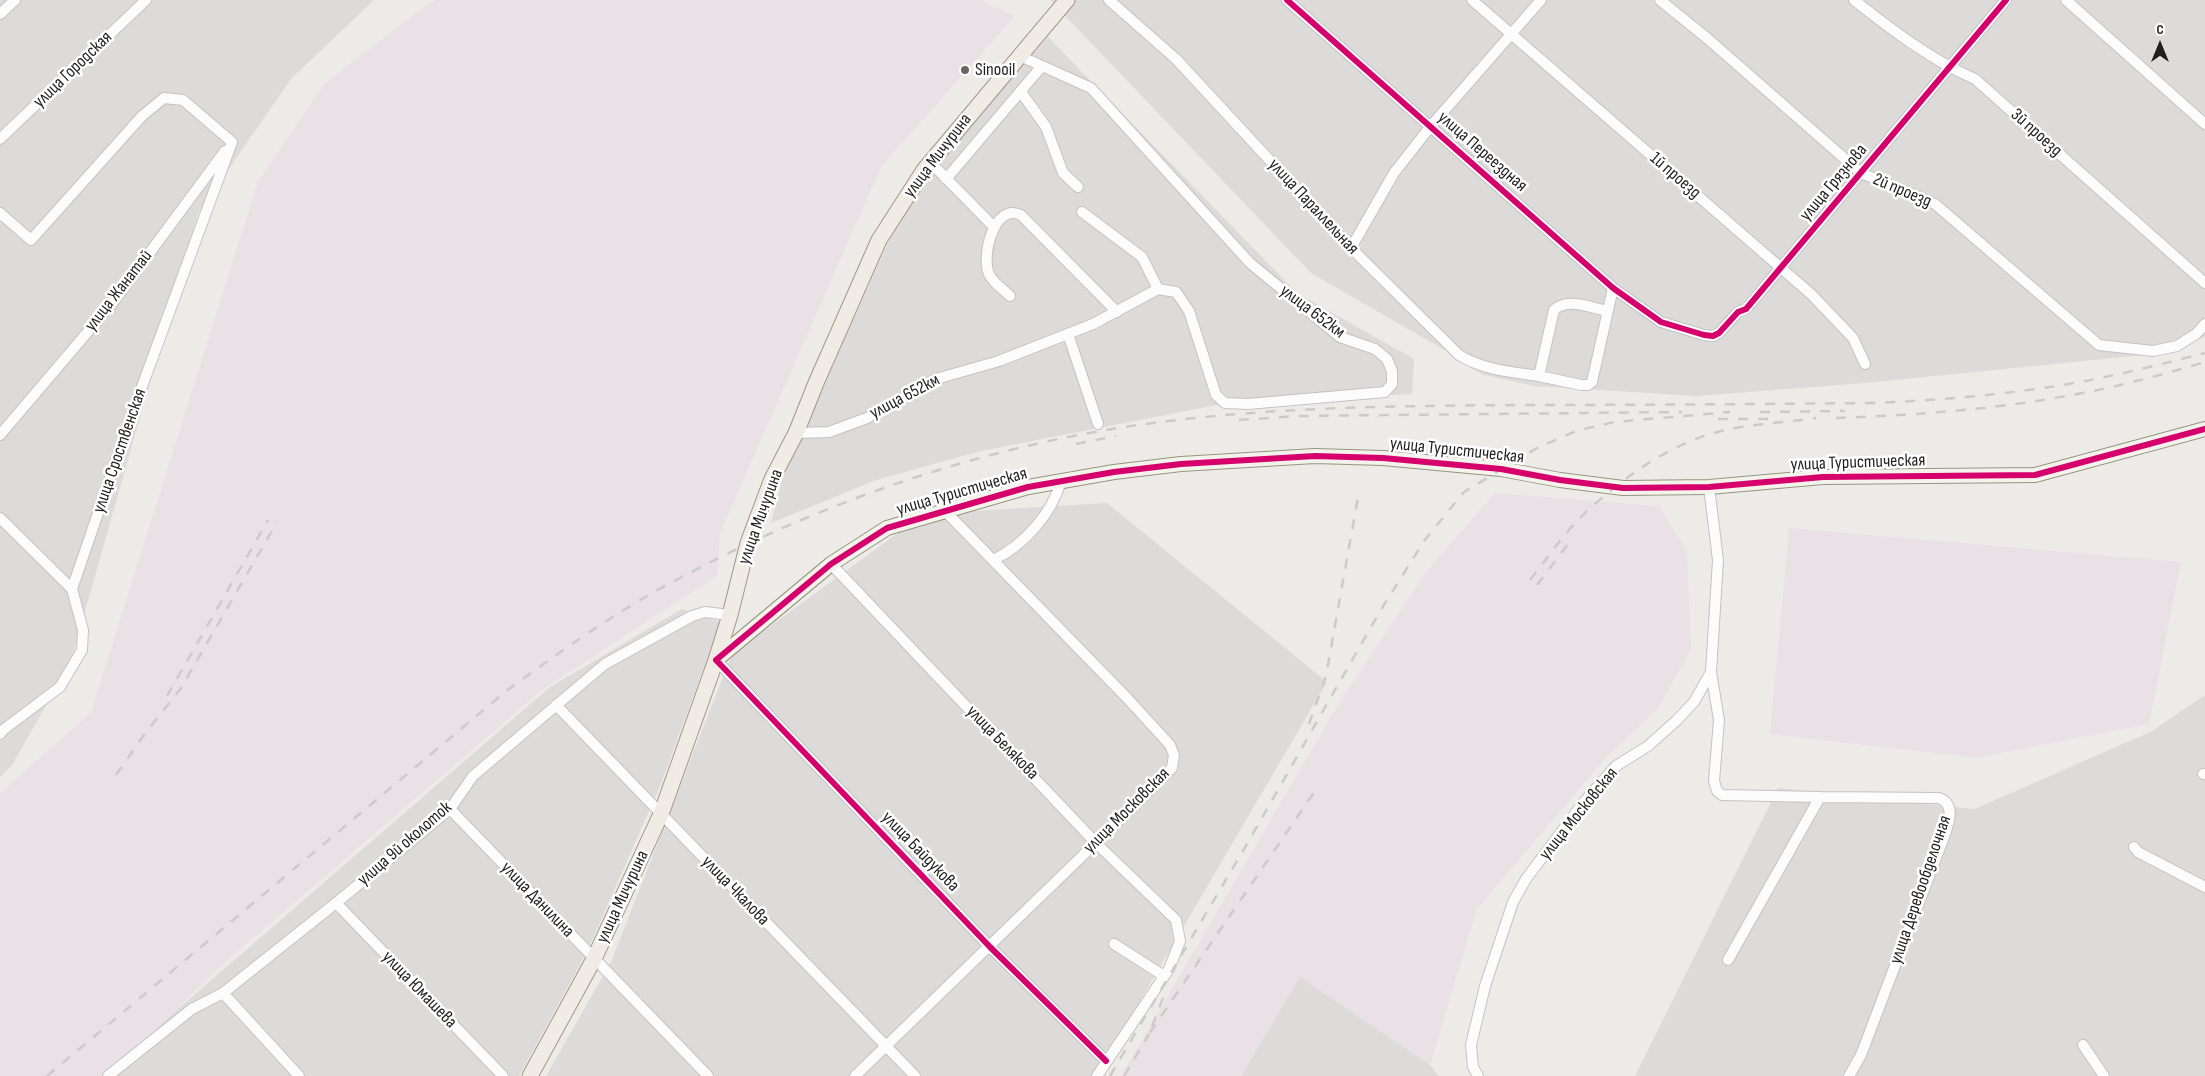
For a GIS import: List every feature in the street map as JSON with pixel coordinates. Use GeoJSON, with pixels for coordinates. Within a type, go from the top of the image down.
{"type":"FeatureCollection","features":[{"type":"Feature","properties":{"kind":"main road","name":"улица Мичурина"},"geometry":{"type":"LineString","coordinates":[[530,1076],[594,959],[661,814],[716,660],[730,615],[748,543],[772,479],[796,433],[816,383],[882,236],[930,162],[1067,0]]}},
{"type":"Feature","properties":{"kind":"street"},"geometry":{"type":"LineString","coordinates":[[0,14],[15,0]]}},
{"type":"Feature","properties":{"kind":"street","name":"улица Городская"},"geometry":{"type":"LineString","coordinates":[[0,139],[146,0]]}},
{"type":"Feature","properties":{"kind":"street","name":"улица Параллельная"},"geometry":{"type":"LineString","coordinates":[[1109,0],[1176,59],[1351,248],[1459,355],[1473,363],[1493,369],[1588,385],[1592,382],[1608,311]]}},
{"type":"Feature","properties":{"kind":"street","name":"улица Переездная"},"geometry":{"type":"LineString","coordinates":[[1287,0],[1613,288],[1662,322]]}},
{"type":"Feature","properties":{"kind":"street","name":"1й проезд"},"geometry":{"type":"LineString","coordinates":[[1472,0],[1811,294],[1853,338],[1865,364]]}},
{"type":"Feature","properties":{"kind":"street"},"geometry":{"type":"LineString","coordinates":[[1351,248],[1394,173],[1430,127],[1541,0]]}},
{"type":"Feature","properties":{"kind":"street","name":"2й проезд"},"geometry":{"type":"LineString","coordinates":[[1660,0],[1708,39],[1861,173],[1935,204],[2099,345],[2153,351],[2177,346],[2196,334],[2205,324]]}},
{"type":"Feature","properties":{"kind":"street","name":"3й проезд"},"geometry":{"type":"LineString","coordinates":[[1854,0],[1879,20],[1949,67],[1975,79],[2205,283]]}},
{"type":"Feature","properties":{"kind":"street","name":"улица Грязнова"},"geometry":{"type":"LineString","coordinates":[[1662,322],[1713,336],[1719,334],[1738,312],[1746,309],[2006,0]]}},
{"type":"Feature","properties":{"kind":"street"},"geometry":{"type":"LineString","coordinates":[[2066,0],[2205,124]]}},
{"type":"Feature","properties":{"kind":"street","name":"улица 652км"},"geometry":{"type":"LineString","coordinates":[[796,433],[829,432],[867,418],[936,378],[999,361],[1068,334],[1118,312],[1158,289],[1176,292],[1189,311],[1216,395],[1225,403],[1248,404],[1385,392],[1392,384],[1392,371],[1387,359],[1374,349],[1340,337],[1250,263],[1091,88],[1020,56]]}},
{"type":"Feature","properties":{"kind":"street"},"geometry":{"type":"LineString","coordinates":[[946,179],[1042,66]]}},
{"type":"Feature","properties":{"kind":"street"},"geometry":{"type":"LineString","coordinates":[[1021,92],[1046,127],[1063,173],[1078,187]]}},
{"type":"Feature","properties":{"kind":"street"},"geometry":{"type":"LineString","coordinates":[[0,214],[31,240],[142,116],[164,98],[182,100],[232,142]]}},
{"type":"Feature","properties":{"kind":"street","name":"улица Жанатай"},"geometry":{"type":"LineString","coordinates":[[0,436],[114,301],[232,142]]}},
{"type":"Feature","properties":{"kind":"street","name":"улица Сроственская"},"geometry":{"type":"LineString","coordinates":[[72,589],[133,411],[232,142]]}},
{"type":"Feature","properties":{"kind":"street"},"geometry":{"type":"LineString","coordinates":[[930,162],[994,227]]}},
{"type":"Feature","properties":{"kind":"street"},"geometry":{"type":"LineString","coordinates":[[1010,296],[989,276],[986,263],[991,231],[1006,214],[1015,212],[1021,215],[1118,312]]}},
{"type":"Feature","properties":{"kind":"street"},"geometry":{"type":"LineString","coordinates":[[1082,212],[1142,257],[1158,289]]}},
{"type":"Feature","properties":{"kind":"street"},"geometry":{"type":"LineString","coordinates":[[1539,376],[1554,310],[1559,305],[1569,303],[1608,311],[1613,288]]}},
{"type":"Feature","properties":{"kind":"street"},"geometry":{"type":"LineString","coordinates":[[1068,334],[1098,424]]}},
{"type":"Feature","properties":{"kind":"street","name":"улица Туристическая"},"geometry":{"type":"LineString","coordinates":[[716,660],[831,564],[887,528],[1028,487],[1114,472],[1181,464],[1315,456],[1383,458],[1501,469],[1560,480],[1623,488],[1709,487],[1823,477],[2035,475],[2205,429]]}},
{"type":"Feature","properties":{"kind":"street"},"geometry":{"type":"LineString","coordinates":[[993,560],[1014,549],[1046,513],[1056,496],[1061,481]]}},
{"type":"Feature","properties":{"kind":"street","name":"улица Московская"},"geometry":{"type":"LineString","coordinates":[[1478,1076],[1473,1066],[1471,1045],[1485,986],[1513,902],[1526,878],[1583,803],[1616,766],[1648,746],[1677,720],[1694,702],[1711,672],[1718,560],[1709,487]]}},
{"type":"Feature","properties":{"kind":"street","name":"улица Московская"},"geometry":{"type":"LineString","coordinates":[[855,1076],[990,947],[1172,768],[1174,755],[1170,745],[1128,699],[946,512]]}},
{"type":"Feature","properties":{"kind":"street"},"geometry":{"type":"LineString","coordinates":[[0,518],[72,589],[83,630],[82,650],[60,687],[1,730]]}},
{"type":"Feature","properties":{"kind":"street","name":"улица Белякова"},"geometry":{"type":"LineString","coordinates":[[831,564],[1096,843],[1176,920],[1180,930],[1180,941],[1164,976]]}},
{"type":"Feature","properties":{"kind":"street","name":"улица 9й околоток"},"geometry":{"type":"LineString","coordinates":[[108,1076],[192,1009],[223,993],[450,809],[473,776],[605,664],[692,616],[705,612],[730,615]]}},
{"type":"Feature","properties":{"kind":"street","name":"улица Байдукова"},"geometry":{"type":"LineString","coordinates":[[716,660],[990,947],[1106,1061]]}},
{"type":"Feature","properties":{"kind":"street"},"geometry":{"type":"LineString","coordinates":[[1711,672],[1719,720],[1714,780],[1716,791],[1722,795],[1820,797],[1728,960]]}},
{"type":"Feature","properties":{"kind":"street","name":"улица Чкалова"},"geometry":{"type":"LineString","coordinates":[[556,705],[915,1076]]}},
{"type":"Feature","properties":{"kind":"street","name":"улица Деревообделочная"},"geometry":{"type":"LineString","coordinates":[[1820,797],[1939,798],[1946,801],[1950,806],[1950,819],[1942,842],[1861,1055],[1849,1076]]}},
{"type":"Feature","properties":{"kind":"street","name":"улица Данилина"},"geometry":{"type":"LineString","coordinates":[[450,809],[708,1076]]}},
{"type":"Feature","properties":{"kind":"street"},"geometry":{"type":"LineString","coordinates":[[2134,847],[2138,852],[2204,885]]}},
{"type":"Feature","properties":{"kind":"street","name":"улица Юмашева"},"geometry":{"type":"LineString","coordinates":[[336,903],[503,1076]]}},
{"type":"Feature","properties":{"kind":"street"},"geometry":{"type":"LineString","coordinates":[[1097,1076],[1164,976],[1114,944]]}},
{"type":"Feature","properties":{"kind":"street"},"geometry":{"type":"LineString","coordinates":[[223,993],[299,1076]]}},
{"type":"Feature","properties":{"kind":"street"},"geometry":{"type":"LineString","coordinates":[[2083,1045],[2104,1076]]}},
{"type":"Feature","properties":{"kind":"shaded area"},"geometry":{"type":"Polygon","coordinates":[[[0,0],[374,0],[291,79],[198,213],[70,664],[12,765],[0,777],[0,0]]]}},
{"type":"Feature","properties":{"kind":"shaded area"},"geometry":{"type":"Polygon","coordinates":[[[436,0],[980,0],[1015,16],[881,167],[720,533],[717,576],[542,690],[216,970],[109,1076],[0,1076],[0,793],[91,712],[258,181],[325,83],[425,6],[436,0]]]}},
{"type":"Feature","properties":{"kind":"shaded area"},"geometry":{"type":"Polygon","coordinates":[[[1050,0],[2205,0],[2205,337],[2154,354],[1865,383],[1697,396],[1534,386],[1481,374],[1448,352],[1311,273],[1050,0]]]}},
{"type":"Feature","properties":{"kind":"shaded area"},"geometry":{"type":"Polygon","coordinates":[[[1048,37],[1297,293],[1414,359],[1412,394],[1227,403],[981,451],[876,480],[771,523],[782,480],[899,218],[929,172],[1048,37]]]}},
{"type":"Feature","properties":{"kind":"shaded area"},"geometry":{"type":"Polygon","coordinates":[[[1495,493],[1659,506],[1687,551],[1691,649],[1658,709],[1605,759],[1477,909],[1430,1065],[1300,977],[1241,1076],[1121,1076],[1336,708],[1429,568],[1495,493]]]}},
{"type":"Feature","properties":{"kind":"shaded area"},"geometry":{"type":"Polygon","coordinates":[[[1107,503],[1327,682],[1096,1076],[546,1076],[611,962],[732,654],[924,514],[1107,503]]]}},
{"type":"Feature","properties":{"kind":"shaded area"},"geometry":{"type":"Polygon","coordinates":[[[1789,528],[2181,562],[2149,724],[1976,758],[1770,734],[1789,528]]]}},
{"type":"Feature","properties":{"kind":"shaded area"},"geometry":{"type":"Polygon","coordinates":[[[682,609],[721,622],[660,786],[588,950],[519,1076],[105,1076],[142,1040],[550,687],[682,609]]]}},
{"type":"Feature","properties":{"kind":"shaded area"},"geometry":{"type":"Polygon","coordinates":[[[2205,695],[2205,1076],[1635,1076],[1778,788],[1975,809],[2152,731],[2205,695]]]}},
{"type":"Feature","properties":{"kind":"shaded area"},"geometry":{"type":"Polygon","coordinates":[[[1300,976],[1430,1065],[1439,1076],[1241,1076],[1300,976]]]}},
{"type":"Feature","properties":{"kind":"railway"},"geometry":{"type":"LineString","coordinates":[[47,1076],[505,692],[569,646],[657,590],[780,529],[884,488],[937,470],[1045,442],[1100,431],[1153,423],[1258,412],[1417,406],[1876,403],[2040,389],[2117,375],[2205,353]]}},
{"type":"Feature","properties":{"kind":"railway"},"geometry":{"type":"LineString","coordinates":[[1836,418],[1929,413],[2052,399],[2160,375],[2205,362]]}},
{"type":"Feature","properties":{"kind":"railway"},"geometry":{"type":"LineString","coordinates":[[1760,412],[1845,411]]}},
{"type":"Feature","properties":{"kind":"railway"},"geometry":{"type":"LineString","coordinates":[[1239,420],[1298,416],[1682,412]]}},
{"type":"Feature","properties":{"kind":"railway"},"geometry":{"type":"LineString","coordinates":[[1110,1076],[1247,844],[1379,613],[1424,541],[1464,492],[1537,448],[1576,431],[1614,422],[1730,412]]}},
{"type":"Feature","properties":{"kind":"railway"},"geometry":{"type":"LineString","coordinates":[[1530,580],[1560,540],[1580,518],[1623,481],[1655,459],[1689,441],[1720,431],[1816,418]]}},
{"type":"Feature","properties":{"kind":"railway"},"geometry":{"type":"LineString","coordinates":[[1718,419],[1771,419]]}},
{"type":"Feature","properties":{"kind":"railway"},"geometry":{"type":"LineString","coordinates":[[1076,444],[1116,436]]}},
{"type":"Feature","properties":{"kind":"railway"},"geometry":{"type":"LineString","coordinates":[[1309,724],[1326,676],[1358,497]]}},
{"type":"Feature","properties":{"kind":"railway"},"geometry":{"type":"LineString","coordinates":[[167,696],[268,520]]}},
{"type":"Feature","properties":{"kind":"railway"},"geometry":{"type":"LineString","coordinates":[[116,775],[144,735],[181,688],[277,522]]}},
{"type":"Feature","properties":{"kind":"railway"},"geometry":{"type":"LineString","coordinates":[[1537,585],[1568,544]]}},
{"type":"Feature","properties":{"kind":"railway"},"geometry":{"type":"LineString","coordinates":[[1163,998],[1149,1034],[1315,791]]}},
{"type":"Feature","properties":{"kind":"railway"},"geometry":{"type":"LineString","coordinates":[[1124,1076],[1149,1034]]}},
{"type":"Feature","properties":{"kind":"cycle path"},"geometry":{"type":"LineString","coordinates":[[1287,0],[1613,288],[1661,322],[1713,336],[1719,333],[1738,312],[1746,309],[2006,0]]}},
{"type":"Feature","properties":{"kind":"cycle path"},"geometry":{"type":"LineString","coordinates":[[1106,1061],[990,947],[716,660],[831,564],[887,528],[1028,487],[1114,472],[1181,464],[1315,456],[1383,458],[1501,469],[1560,480],[1623,488],[1709,487],[1823,477],[2035,475],[2205,429]]}},
{"type":"Feature","properties":{"kind":"place","name":"Sinooil"},"geometry":{"type":"Point","coordinates":[965,70]}}]}
